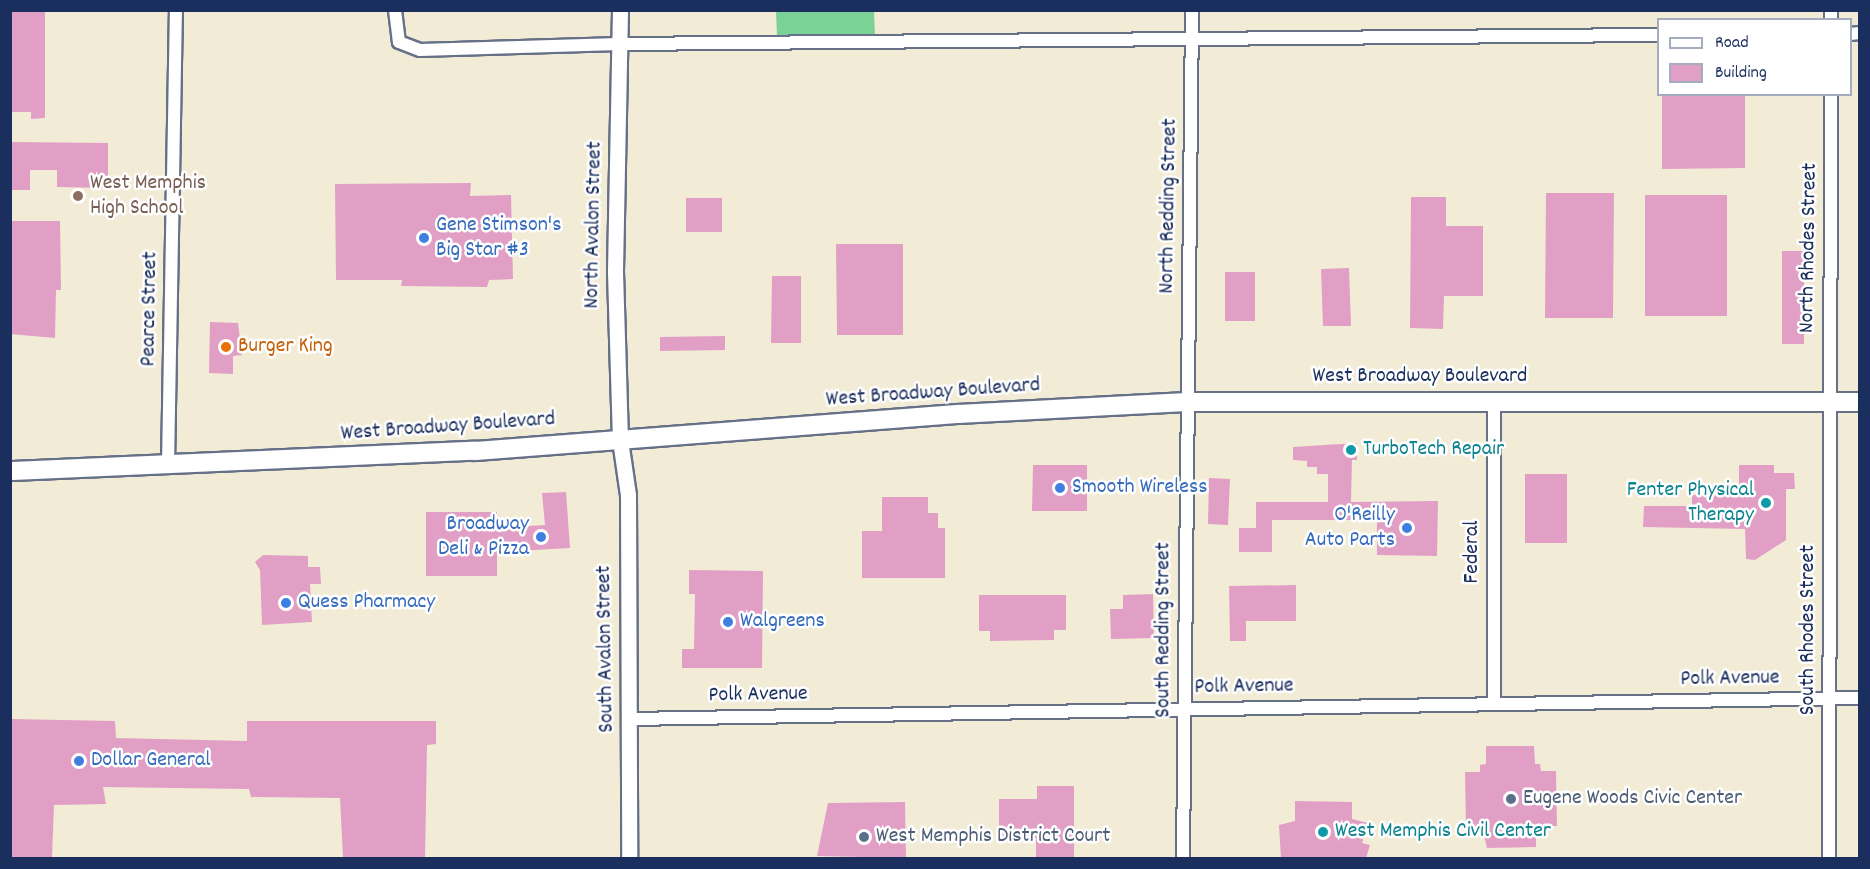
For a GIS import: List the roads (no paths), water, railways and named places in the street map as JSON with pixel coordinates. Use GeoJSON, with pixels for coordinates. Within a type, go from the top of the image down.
{"type":"FeatureCollection","features":[{"type":"Feature","properties":{"kind":"main road","name":"West Broadway Boulevard"},"geometry":{"type":"LineString","coordinates":[[10,471],[476,451],[1187,402],[1860,402]]}},
{"type":"Feature","properties":{"kind":"street","name":"Pearce Street"},"geometry":{"type":"LineString","coordinates":[[168,465],[176,10]]}},
{"type":"Feature","properties":{"kind":"street"},"geometry":{"type":"LineString","coordinates":[[395,10],[399,42],[420,50],[619,44],[1657,35]]}},
{"type":"Feature","properties":{"kind":"street","name":"North Avalon Street"},"geometry":{"type":"LineString","coordinates":[[620,10],[615,272],[620,440]]}},
{"type":"Feature","properties":{"kind":"street","name":"North Redding Street"},"geometry":{"type":"LineString","coordinates":[[1187,402],[1192,10]]}},
{"type":"Feature","properties":{"kind":"street","name":"North Rhodes Street"},"geometry":{"type":"LineString","coordinates":[[1829,402],[1831,96]]}},
{"type":"Feature","properties":{"kind":"street","name":"Federal"},"geometry":{"type":"LineString","coordinates":[[1494,401],[1494,704]]}},
{"type":"Feature","properties":{"kind":"street","name":"South Redding Street"},"geometry":{"type":"LineString","coordinates":[[1183,858],[1187,402]]}},
{"type":"Feature","properties":{"kind":"street","name":"South Rhodes Street"},"geometry":{"type":"LineString","coordinates":[[1829,402],[1829,858]]}},
{"type":"Feature","properties":{"kind":"street","name":"South Avalon Street"},"geometry":{"type":"LineString","coordinates":[[620,440],[628,495],[629,858]]}},
{"type":"Feature","properties":{"kind":"street","name":"Polk Avenue"},"geometry":{"type":"LineString","coordinates":[[630,718],[1860,698]]}},
{"type":"Feature","properties":{"kind":"place","name":"West Memphis High School"},"geometry":{"type":"Point","coordinates":[78,196]}},
{"type":"Feature","properties":{"kind":"place","name":"Gene Stimson's Big Star #3"},"geometry":{"type":"Point","coordinates":[424,238]}},
{"type":"Feature","properties":{"kind":"place","name":"Burger King"},"geometry":{"type":"Point","coordinates":[226,347]}},
{"type":"Feature","properties":{"kind":"place","name":"TurboTech Repair"},"geometry":{"type":"Point","coordinates":[1351,450]}},
{"type":"Feature","properties":{"kind":"place","name":"Smooth Wireless"},"geometry":{"type":"Point","coordinates":[1060,488]}},
{"type":"Feature","properties":{"kind":"place","name":"Fenter Physical Therapy"},"geometry":{"type":"Point","coordinates":[1766,503]}},
{"type":"Feature","properties":{"kind":"place","name":"O'Reilly Auto Parts"},"geometry":{"type":"Point","coordinates":[1407,528]}},
{"type":"Feature","properties":{"kind":"place","name":"Broadway Deli & Pizza"},"geometry":{"type":"Point","coordinates":[541,537]}},
{"type":"Feature","properties":{"kind":"place","name":"Quess Pharmacy"},"geometry":{"type":"Point","coordinates":[286,603]}},
{"type":"Feature","properties":{"kind":"place","name":"Walgreens"},"geometry":{"type":"Point","coordinates":[728,622]}},
{"type":"Feature","properties":{"kind":"place","name":"Dollar General"},"geometry":{"type":"Point","coordinates":[79,761]}},
{"type":"Feature","properties":{"kind":"place","name":"Eugene Woods Civic Center"},"geometry":{"type":"Point","coordinates":[1511,799]}},
{"type":"Feature","properties":{"kind":"place","name":"West Memphis Civil Center"},"geometry":{"type":"Point","coordinates":[1323,832]}},
{"type":"Feature","properties":{"kind":"place","name":"West Memphis District Court"},"geometry":{"type":"Point","coordinates":[864,837]}}]}
